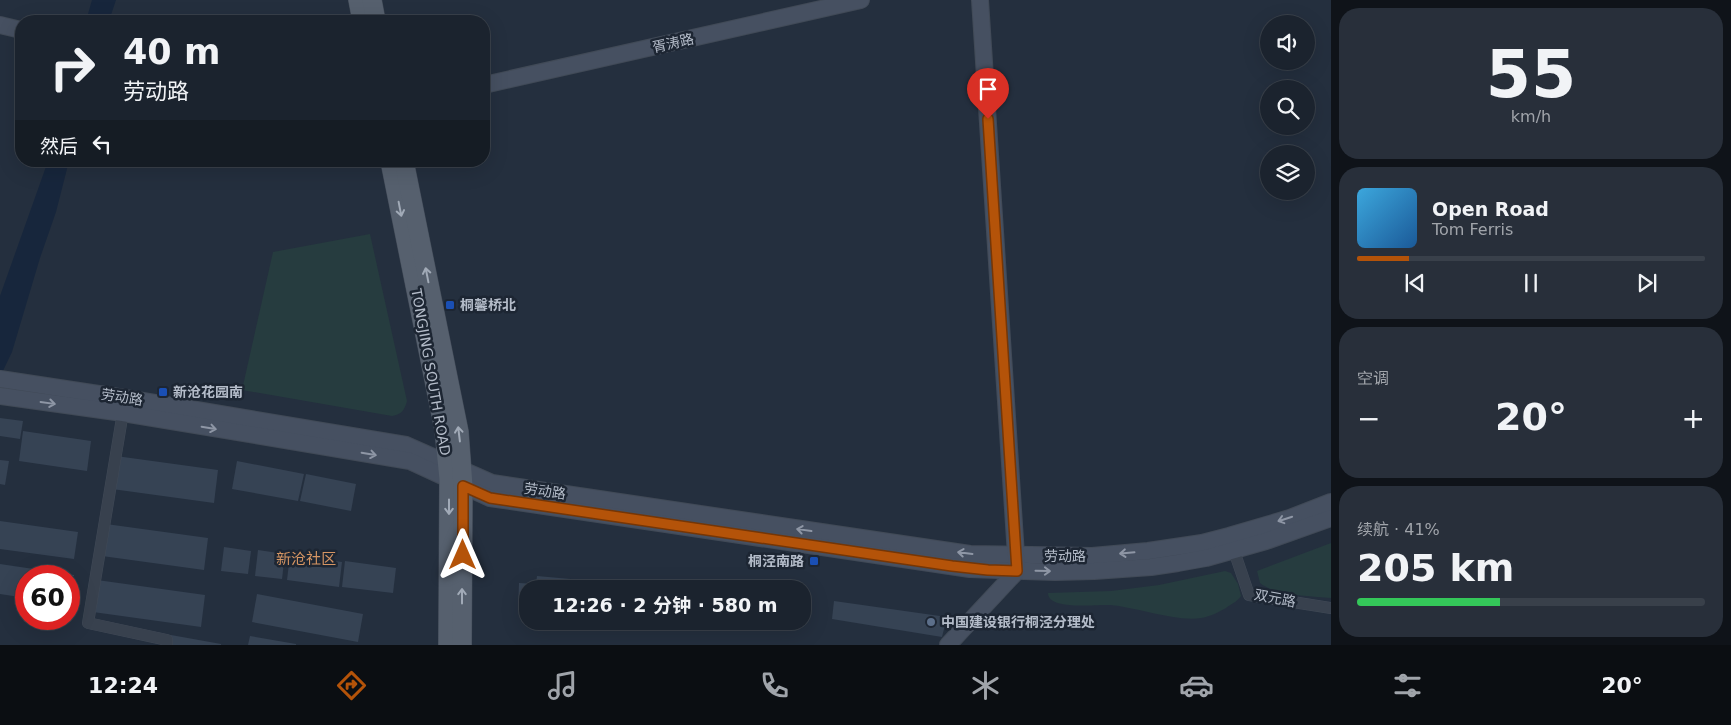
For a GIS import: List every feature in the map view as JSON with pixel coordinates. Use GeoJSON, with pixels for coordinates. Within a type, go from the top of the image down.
{"type":"FeatureCollection","features":[{"type":"Feature","properties":{"kind":"main road"},"geometry":{"type":"LineString","coordinates":[[358,0],[361,15]]}},
{"type":"Feature","properties":{"kind":"main road"},"geometry":{"type":"LineString","coordinates":[[372,0],[375,15]]}},
{"type":"Feature","properties":{"kind":"main road","name":"胥涛路"},"geometry":{"type":"LineString","coordinates":[[490,84],[861,0]]}},
{"type":"Feature","properties":{"kind":"main road"},"geometry":{"type":"LineString","coordinates":[[948,645],[1017,563],[980,0]]}},
{"type":"Feature","properties":{"kind":"main road"},"geometry":{"type":"LineString","coordinates":[[0,25],[15,29]]}},
{"type":"Feature","properties":{"kind":"main road","name":"TONGJING SOUTH ROAD"},"geometry":{"type":"LineString","coordinates":[[391,167],[444,429],[456,475],[462,645]]}},
{"type":"Feature","properties":{"kind":"main road","name":"TONGJING SOUTH ROAD"},"geometry":{"type":"LineString","coordinates":[[405,167],[458,427],[448,645]]}},
{"type":"Feature","properties":{"kind":"main road","name":"劳动路"},"geometry":{"type":"LineString","coordinates":[[0,379],[124,405],[406,445],[490,498],[988,570],[1017,563],[1094,571],[1150,567],[1206,558],[1231,543],[1331,502]]}},
{"type":"Feature","properties":{"kind":"main road","name":"劳动路"},"geometry":{"type":"LineString","coordinates":[[0,396],[124,405]]}},
{"type":"Feature","properties":{"kind":"main road","name":"劳动路"},"geometry":{"type":"LineString","coordinates":[[1231,543],[1295,532],[1331,518]]}},
{"type":"Feature","properties":{"kind":"street"},"geometry":{"type":"LineString","coordinates":[[124,405],[88,623],[167,640],[166,645]]}},
{"type":"Feature","properties":{"kind":"street","name":"双元路"},"geometry":{"type":"LineString","coordinates":[[1231,543],[1249,595],[1331,608]]}},
{"type":"Feature","properties":{"kind":"green space"},"geometry":{"type":"Polygon","coordinates":[[[370,234],[407,401],[402,412],[392,416],[242,390],[273,252],[370,234]]]}},
{"type":"Feature","properties":{"kind":"green space"},"geometry":{"type":"Polygon","coordinates":[[[1331,543],[1331,598],[1284,593],[1275,591],[1260,583],[1257,571],[1331,543]]]}},
{"type":"Feature","properties":{"kind":"green space"},"geometry":{"type":"Polygon","coordinates":[[[1225,571],[1231,573],[1238,584],[1241,596],[1223,610],[1201,618],[1180,618],[1120,606],[1064,604],[1050,599],[1048,593],[1111,591],[1159,585],[1225,571]]]}},
{"type":"Feature","properties":{"kind":"water"},"geometry":{"type":"Polygon","coordinates":[[[92,0],[116,0],[111,15],[88,15],[92,0]]]}},
{"type":"Feature","properties":{"kind":"water"},"geometry":{"type":"Polygon","coordinates":[[[46,167],[67,167],[56,212],[12,352],[0,377],[0,296],[46,167]]]}},
{"type":"Feature","properties":{"kind":"building"},"geometry":{"type":"Polygon","coordinates":[[[0,418],[23,421],[20,439],[0,436],[0,418]]]}},
{"type":"Feature","properties":{"kind":"building"},"geometry":{"type":"Polygon","coordinates":[[[23,431],[91,441],[87,471],[19,461],[23,431]]]}},
{"type":"Feature","properties":{"kind":"building"},"geometry":{"type":"Polygon","coordinates":[[[116,456],[218,470],[214,503],[112,489],[116,456]]]}},
{"type":"Feature","properties":{"kind":"building"},"geometry":{"type":"Polygon","coordinates":[[[0,460],[9,461],[5,485],[0,484],[0,460]]]}},
{"type":"Feature","properties":{"kind":"building"},"geometry":{"type":"Polygon","coordinates":[[[237,461],[304,474],[298,501],[232,489],[237,461]]]}},
{"type":"Feature","properties":{"kind":"building"},"geometry":{"type":"Polygon","coordinates":[[[306,474],[356,484],[351,511],[300,501],[306,474]]]}},
{"type":"Feature","properties":{"kind":"building"},"geometry":{"type":"Polygon","coordinates":[[[0,521],[78,532],[74,559],[0,549],[0,521]]]}},
{"type":"Feature","properties":{"kind":"building"},"geometry":{"type":"Polygon","coordinates":[[[106,524],[208,538],[204,570],[102,556],[106,524]]]}},
{"type":"Feature","properties":{"kind":"building"},"geometry":{"type":"Polygon","coordinates":[[[224,547],[251,551],[248,574],[221,571],[224,547]]]}},
{"type":"Feature","properties":{"kind":"building"},"geometry":{"type":"Polygon","coordinates":[[[258,550],[285,554],[282,579],[255,576],[258,550]]]}},
{"type":"Feature","properties":{"kind":"building"},"geometry":{"type":"Polygon","coordinates":[[[290,555],[342,562],[339,587],[287,580],[290,555]]]}},
{"type":"Feature","properties":{"kind":"building"},"geometry":{"type":"Polygon","coordinates":[[[345,561],[396,568],[393,593],[342,587],[345,561]]]}},
{"type":"Feature","properties":{"kind":"building"},"geometry":{"type":"Polygon","coordinates":[[[0,564],[15,566],[15,596],[0,594],[0,564]]]}},
{"type":"Feature","properties":{"kind":"building"},"geometry":{"type":"Polygon","coordinates":[[[537,576],[582,580],[536,580],[537,576]]]}},
{"type":"Feature","properties":{"kind":"building"},"geometry":{"type":"Polygon","coordinates":[[[97,580],[205,595],[201,627],[93,612],[97,580]]]}},
{"type":"Feature","properties":{"kind":"building"},"geometry":{"type":"Polygon","coordinates":[[[257,594],[363,614],[358,642],[252,622],[257,594]]]}},
{"type":"Feature","properties":{"kind":"building"},"geometry":{"type":"Polygon","coordinates":[[[834,601],[947,617],[942,637],[832,619],[834,601]]]}},
{"type":"Feature","properties":{"kind":"building"},"geometry":{"type":"Polygon","coordinates":[[[171,635],[221,644],[221,645],[169,645],[171,635]]]}},
{"type":"Feature","properties":{"kind":"building"},"geometry":{"type":"Polygon","coordinates":[[[250,636],[296,644],[296,645],[248,645],[250,636]]]}},
{"type":"Feature","properties":{"kind":"place","name":"桐馨桥北"},"geometry":{"type":"Point","coordinates":[450,305]}},
{"type":"Feature","properties":{"kind":"place","name":"新沧花园南"},"geometry":{"type":"Point","coordinates":[163,392]}},
{"type":"Feature","properties":{"kind":"place","name":"桐泾南路"},"geometry":{"type":"Point","coordinates":[814,561]}},
{"type":"Feature","properties":{"kind":"place","name":"中国建设银行桐泾分理处"},"geometry":{"type":"Point","coordinates":[931,622]}},
{"type":"Feature","properties":{"kind":"district","name":"新沧社区"},"geometry":{"type":"Point","coordinates":[306,559]}},
{"type":"Feature","properties":{"kind":"route"},"geometry":{"type":"LineString","coordinates":[[463,555],[463,486],[490,498],[970,569],[1017,571],[988,119]]}}]}
